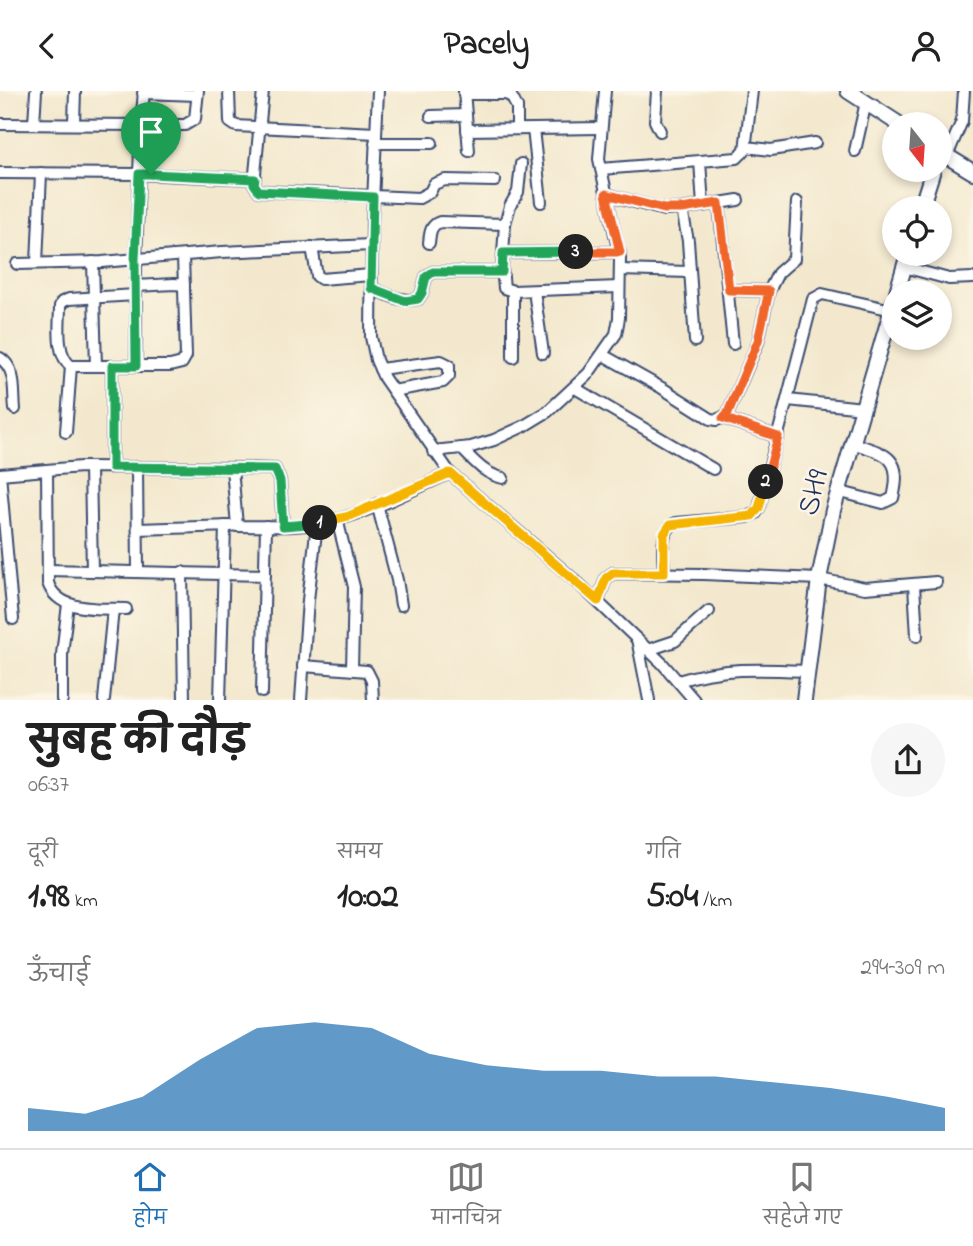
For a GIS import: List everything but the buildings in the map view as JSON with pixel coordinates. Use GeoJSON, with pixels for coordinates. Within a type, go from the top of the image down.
{"type":"FeatureCollection","features":[{"type":"Feature","properties":{"kind":"main road"},"geometry":{"type":"LineString","coordinates":[[848,91],[882,113]]}},
{"type":"Feature","properties":{"kind":"main road"},"geometry":{"type":"LineString","coordinates":[[952,159],[973,172]]}},
{"type":"Feature","properties":{"kind":"main road","name":"SH9"},"geometry":{"type":"LineString","coordinates":[[804,700],[819,579],[837,491],[882,343]]}},
{"type":"Feature","properties":{"kind":"street"},"geometry":{"type":"LineString","coordinates":[[34,123],[36,91]]}},
{"type":"Feature","properties":{"kind":"street"},"geometry":{"type":"LineString","coordinates":[[74,123],[75,91]]}},
{"type":"Feature","properties":{"kind":"street"},"geometry":{"type":"LineString","coordinates":[[229,91],[230,121],[236,126],[432,143]]}},
{"type":"Feature","properties":{"kind":"street"},"geometry":{"type":"LineString","coordinates":[[263,91],[254,184],[259,191],[419,198],[430,192],[434,184],[445,180],[495,181]]}},
{"type":"Feature","properties":{"kind":"street"},"geometry":{"type":"LineString","coordinates":[[378,91],[371,245],[371,337],[380,369],[450,473],[598,601],[694,700]]}},
{"type":"Feature","properties":{"kind":"street"},"geometry":{"type":"LineString","coordinates":[[433,451],[494,440],[524,426],[575,388],[603,355],[616,334],[620,252],[601,169],[599,145],[605,91]]}},
{"type":"Feature","properties":{"kind":"street"},"geometry":{"type":"LineString","coordinates":[[657,91],[655,121],[660,131]]}},
{"type":"Feature","properties":{"kind":"street"},"geometry":{"type":"LineString","coordinates":[[601,169],[737,158],[746,147],[752,91]]}},
{"type":"Feature","properties":{"kind":"street"},"geometry":{"type":"LineString","coordinates":[[952,138],[962,121],[964,91]]}},
{"type":"Feature","properties":{"kind":"street"},"geometry":{"type":"LineString","coordinates":[[0,124],[141,125],[191,123],[195,120],[198,93],[144,92],[141,125],[135,260],[136,366]]}},
{"type":"Feature","properties":{"kind":"street"},"geometry":{"type":"LineString","coordinates":[[469,151],[464,93],[491,92],[505,94],[515,100],[517,129]]}},
{"type":"Feature","properties":{"kind":"street"},"geometry":{"type":"LineString","coordinates":[[855,151],[866,102]]}},
{"type":"Feature","properties":{"kind":"street"},"geometry":{"type":"LineString","coordinates":[[431,116],[466,115]]}},
{"type":"Feature","properties":{"kind":"street"},"geometry":{"type":"LineString","coordinates":[[467,130],[601,128]]}},
{"type":"Feature","properties":{"kind":"street"},"geometry":{"type":"LineString","coordinates":[[533,129],[541,202]]}},
{"type":"Feature","properties":{"kind":"street"},"geometry":{"type":"LineString","coordinates":[[746,147],[771,150],[815,143]]}},
{"type":"Feature","properties":{"kind":"street"},"geometry":{"type":"LineString","coordinates":[[700,161],[703,206]]}},
{"type":"Feature","properties":{"kind":"street"},"geometry":{"type":"LineString","coordinates":[[521,164],[518,192],[510,206],[506,224],[502,272],[504,288],[534,291],[620,287]]}},
{"type":"Feature","properties":{"kind":"street"},"geometry":{"type":"LineString","coordinates":[[0,173],[139,174],[255,179]]}},
{"type":"Feature","properties":{"kind":"street"},"geometry":{"type":"LineString","coordinates":[[37,263],[41,173]]}},
{"type":"Feature","properties":{"kind":"street"},"geometry":{"type":"LineString","coordinates":[[606,194],[648,206],[682,209],[738,200]]}},
{"type":"Feature","properties":{"kind":"street"},"geometry":{"type":"LineString","coordinates":[[723,418],[727,415],[758,341],[769,291],[779,273],[794,259],[797,202]]}},
{"type":"Feature","properties":{"kind":"street"},"geometry":{"type":"LineString","coordinates":[[719,203],[733,344]]}},
{"type":"Feature","properties":{"kind":"street"},"geometry":{"type":"LineString","coordinates":[[682,209],[688,241],[695,341]]}},
{"type":"Feature","properties":{"kind":"street"},"geometry":{"type":"LineString","coordinates":[[429,243],[435,223],[506,224]]}},
{"type":"Feature","properties":{"kind":"street"},"geometry":{"type":"LineString","coordinates":[[17,264],[135,260],[371,245]]}},
{"type":"Feature","properties":{"kind":"street"},"geometry":{"type":"LineString","coordinates":[[312,247],[317,276],[321,279],[371,275]]}},
{"type":"Feature","properties":{"kind":"street"},"geometry":{"type":"LineString","coordinates":[[503,253],[620,252]]}},
{"type":"Feature","properties":{"kind":"street"},"geometry":{"type":"LineString","coordinates":[[71,366],[177,366],[182,363],[186,356],[183,256]]}},
{"type":"Feature","properties":{"kind":"street"},"geometry":{"type":"LineString","coordinates":[[93,262],[96,366]]}},
{"type":"Feature","properties":{"kind":"street"},"geometry":{"type":"LineString","coordinates":[[918,266],[949,279],[973,278]]}},
{"type":"Feature","properties":{"kind":"street"},"geometry":{"type":"LineString","coordinates":[[620,270],[689,272]]}},
{"type":"Feature","properties":{"kind":"street"},"geometry":{"type":"LineString","coordinates":[[371,288],[405,301],[418,299],[426,277],[433,272],[502,272]]}},
{"type":"Feature","properties":{"kind":"street"},"geometry":{"type":"LineString","coordinates":[[66,432],[71,366],[63,357],[61,347],[62,302],[174,284],[184,285]]}},
{"type":"Feature","properties":{"kind":"street"},"geometry":{"type":"LineString","coordinates":[[729,290],[769,291]]}},
{"type":"Feature","properties":{"kind":"street"},"geometry":{"type":"LineString","coordinates":[[513,291],[513,357]]}},
{"type":"Feature","properties":{"kind":"street"},"geometry":{"type":"LineString","coordinates":[[534,291],[543,353]]}},
{"type":"Feature","properties":{"kind":"street"},"geometry":{"type":"LineString","coordinates":[[664,573],[664,534],[670,525],[747,517],[756,513],[759,508],[813,299],[822,295],[882,304]]}},
{"type":"Feature","properties":{"kind":"street"},"geometry":{"type":"LineString","coordinates":[[603,355],[662,387],[711,419],[723,418],[778,437]]}},
{"type":"Feature","properties":{"kind":"street"},"geometry":{"type":"LineString","coordinates":[[0,358],[9,364],[12,370],[15,409]]}},
{"type":"Feature","properties":{"kind":"street"},"geometry":{"type":"LineString","coordinates":[[380,369],[442,361],[449,365],[449,376],[443,382],[393,391]]}},
{"type":"Feature","properties":{"kind":"street"},"geometry":{"type":"LineString","coordinates":[[112,366],[112,467]]}},
{"type":"Feature","properties":{"kind":"street"},"geometry":{"type":"LineString","coordinates":[[575,388],[713,469]]}},
{"type":"Feature","properties":{"kind":"street"},"geometry":{"type":"LineString","coordinates":[[788,400],[863,408]]}},
{"type":"Feature","properties":{"kind":"street"},"geometry":{"type":"LineString","coordinates":[[837,491],[883,503],[893,498],[897,483],[892,462],[885,454],[852,443]]}},
{"type":"Feature","properties":{"kind":"street"},"geometry":{"type":"LineString","coordinates":[[461,448],[483,470],[492,476],[503,478]]}},
{"type":"Feature","properties":{"kind":"street"},"geometry":{"type":"LineString","coordinates":[[90,467],[92,571]]}},
{"type":"Feature","properties":{"kind":"street"},"geometry":{"type":"LineString","coordinates":[[13,618],[0,474],[90,467],[275,469],[280,481],[283,526]]}},
{"type":"Feature","properties":{"kind":"street"},"geometry":{"type":"LineString","coordinates":[[137,467],[138,571]]}},
{"type":"Feature","properties":{"kind":"street"},"geometry":{"type":"LineString","coordinates":[[232,468],[237,526]]}},
{"type":"Feature","properties":{"kind":"street"},"geometry":{"type":"LineString","coordinates":[[47,470],[48,570],[51,591],[68,604],[127,609]]}},
{"type":"Feature","properties":{"kind":"street"},"geometry":{"type":"LineString","coordinates":[[138,529],[317,524],[337,520],[450,473]]}},
{"type":"Feature","properties":{"kind":"street"},"geometry":{"type":"LineString","coordinates":[[377,504],[401,605]]}},
{"type":"Feature","properties":{"kind":"street"},"geometry":{"type":"LineString","coordinates":[[337,520],[354,587],[352,669]]}},
{"type":"Feature","properties":{"kind":"street"},"geometry":{"type":"LineString","coordinates":[[301,700],[317,524]]}},
{"type":"Feature","properties":{"kind":"street"},"geometry":{"type":"LineString","coordinates":[[220,700],[225,526]]}},
{"type":"Feature","properties":{"kind":"street"},"geometry":{"type":"LineString","coordinates":[[262,692],[266,526]]}},
{"type":"Feature","properties":{"kind":"street"},"geometry":{"type":"LineString","coordinates":[[48,570],[265,575]]}},
{"type":"Feature","properties":{"kind":"street"},"geometry":{"type":"LineString","coordinates":[[182,572],[184,700]]}},
{"type":"Feature","properties":{"kind":"street"},"geometry":{"type":"LineString","coordinates":[[598,601],[606,578],[613,573],[819,579],[864,588],[936,582]]}},
{"type":"Feature","properties":{"kind":"street"},"geometry":{"type":"LineString","coordinates":[[914,585],[918,636]]}},
{"type":"Feature","properties":{"kind":"street"},"geometry":{"type":"LineString","coordinates":[[62,700],[62,654],[68,604]]}},
{"type":"Feature","properties":{"kind":"street"},"geometry":{"type":"LineString","coordinates":[[104,700],[113,608]]}},
{"type":"Feature","properties":{"kind":"street"},"geometry":{"type":"LineString","coordinates":[[648,650],[675,641],[709,611]]}},
{"type":"Feature","properties":{"kind":"street"},"geometry":{"type":"LineString","coordinates":[[637,639],[649,700]]}},
{"type":"Feature","properties":{"kind":"street"},"geometry":{"type":"LineString","coordinates":[[303,666],[367,671],[371,676],[373,700]]}},
{"type":"Feature","properties":{"kind":"street"},"geometry":{"type":"LineString","coordinates":[[678,681],[719,671],[742,669],[808,671]]}},
{"type":"Feature","properties":{"kind":"route"},"geometry":{"type":"LineString","coordinates":[[139,174],[151,174],[255,179],[254,184],[259,191],[373,197],[371,288],[405,301],[418,299],[426,277],[433,272],[502,272],[503,253],[620,252],[606,194],[664,209],[719,203],[729,290],[769,291],[758,341],[727,415],[723,418],[778,437],[759,508],[752,516],[747,517],[670,525],[664,534],[664,573],[613,573],[606,578],[598,601],[450,473],[349,516],[317,524],[283,526],[279,473],[275,469],[112,467],[112,366],[136,366],[135,260],[139,174]]}}]}
